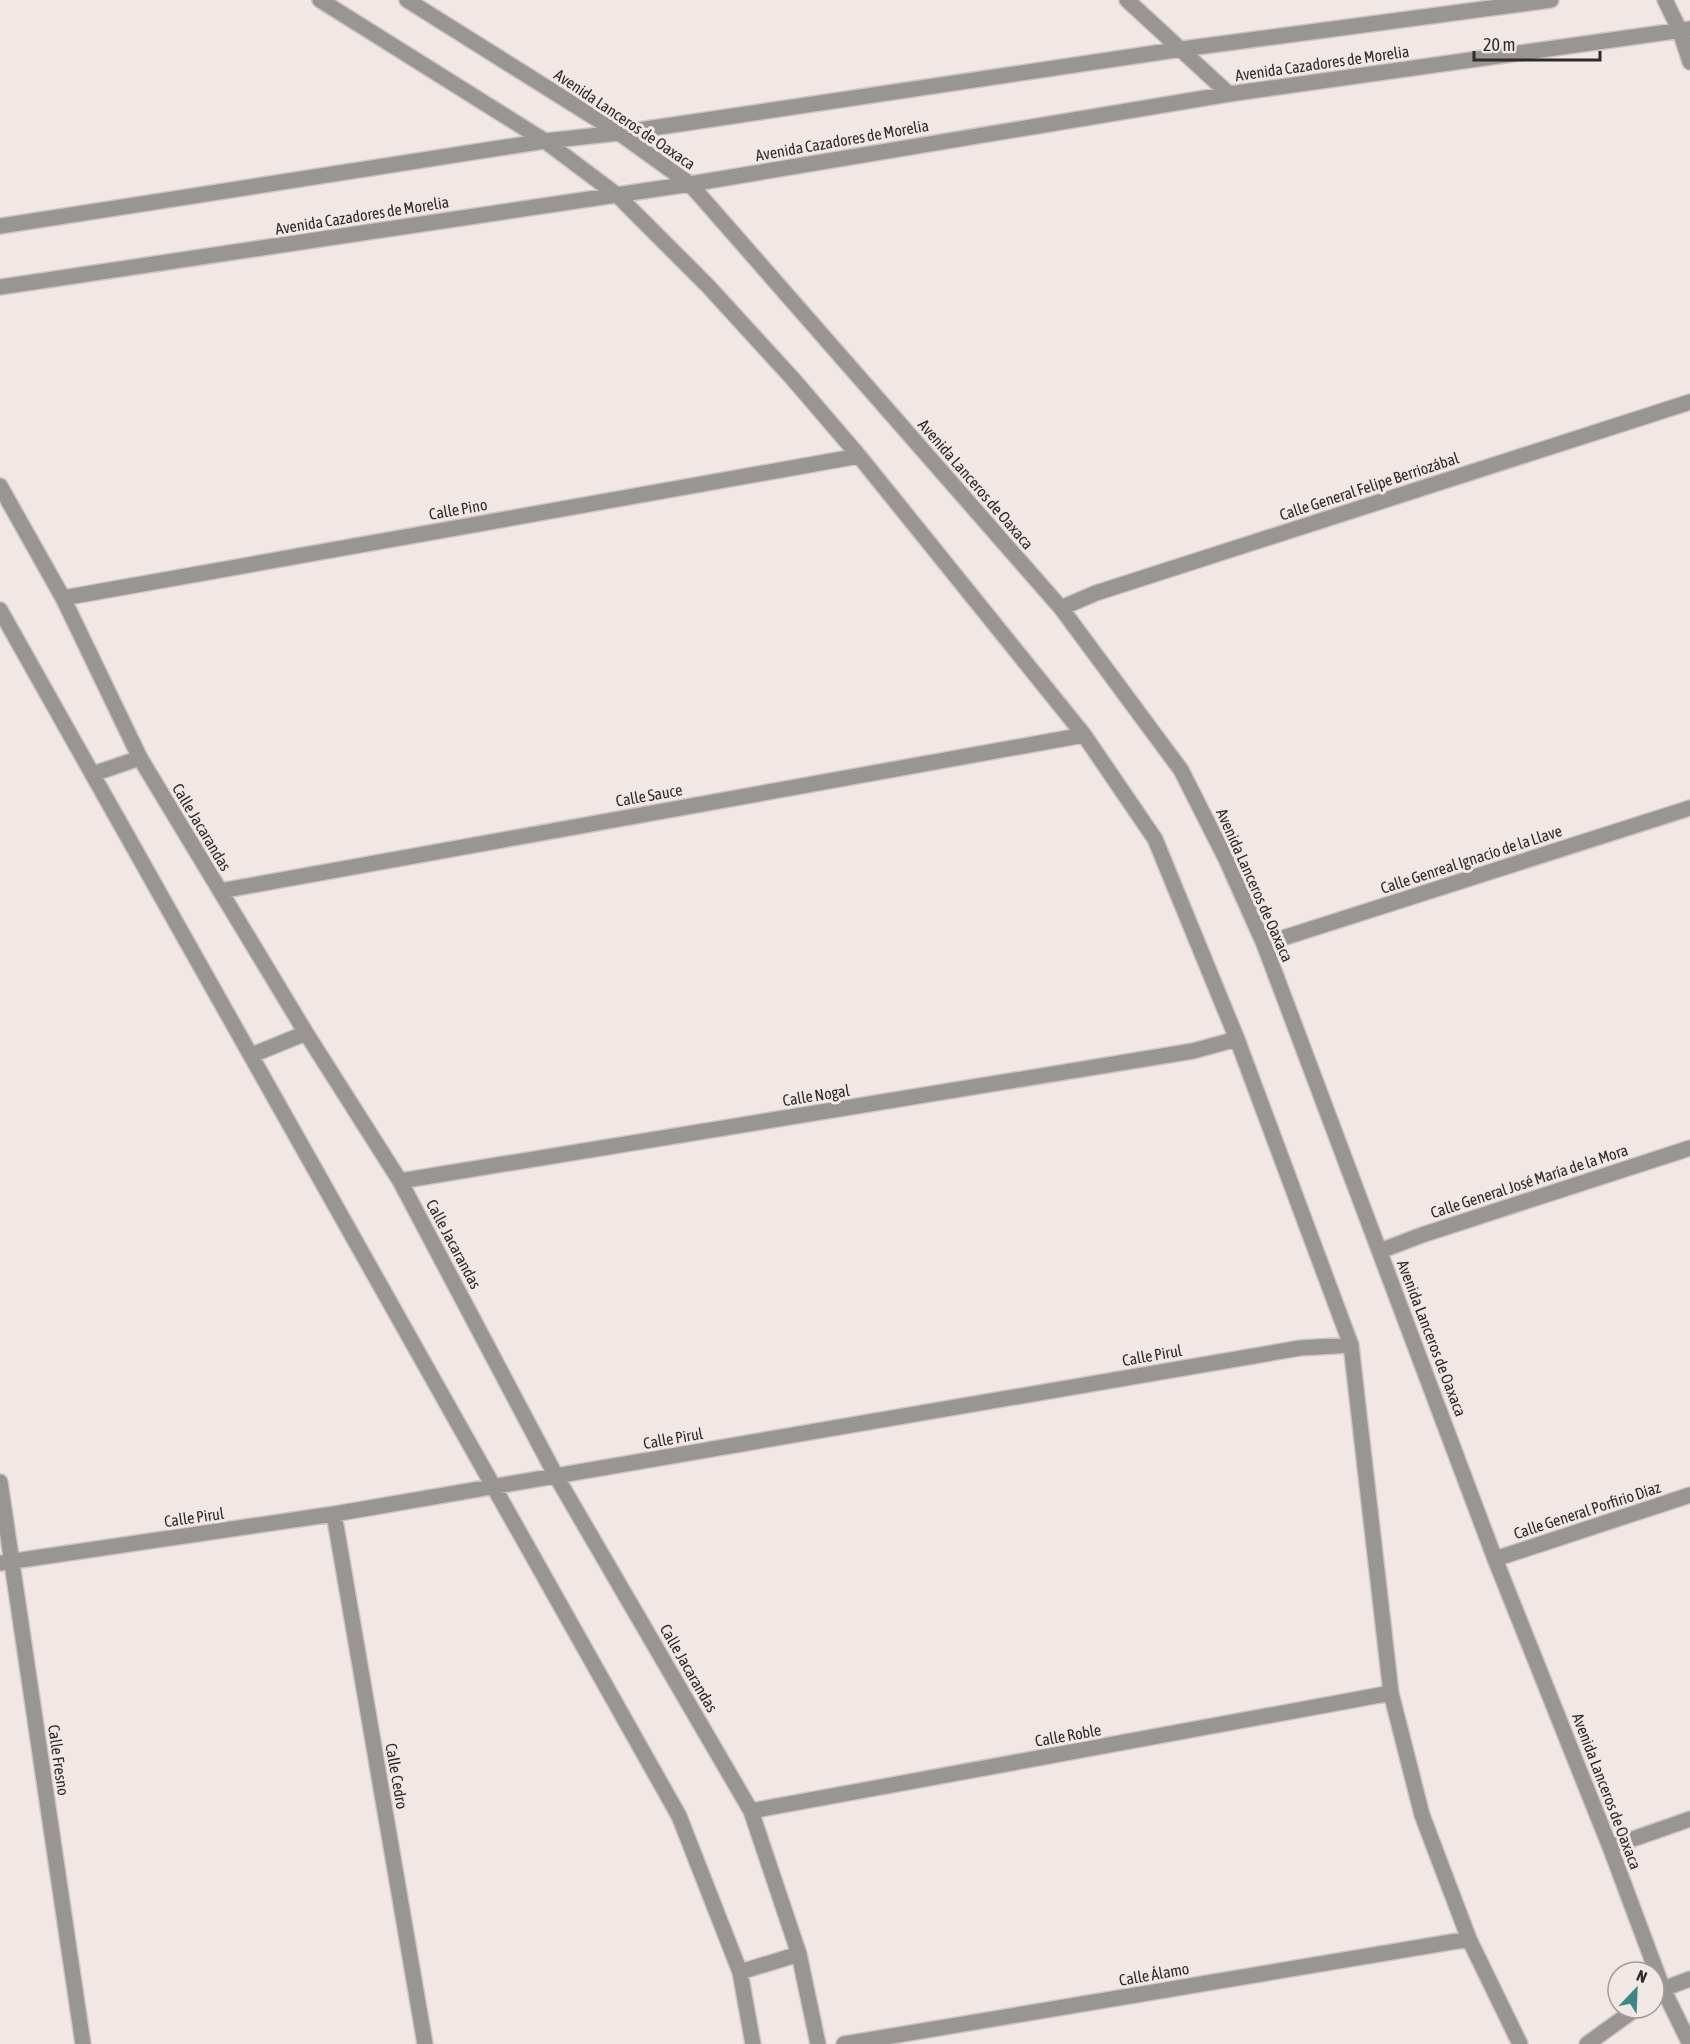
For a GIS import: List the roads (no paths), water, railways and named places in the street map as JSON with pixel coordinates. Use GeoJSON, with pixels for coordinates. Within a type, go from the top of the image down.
{"type":"FeatureCollection","features":[{"type":"Feature","properties":{"kind":"street"},"geometry":{"type":"LineString","coordinates":[[320,0],[545,141],[617,195],[708,286],[859,456],[1084,735],[1155,839],[1238,1039],[1351,1345],[1391,1693],[1422,1815],[1469,1939],[1520,2044]]}},
{"type":"Feature","properties":{"kind":"street","name":"Avenida Lanceros de Oaxaca"},"geometry":{"type":"LineString","coordinates":[[407,0],[619,133],[690,184],[1061,608],[1181,770],[1226,859],[1264,944],[1495,1559],[1610,1848],[1648,1960]]}},
{"type":"Feature","properties":{"kind":"street"},"geometry":{"type":"LineString","coordinates":[[1127,0],[1229,94]]}},
{"type":"Feature","properties":{"kind":"street","name":"Avenida Cazadores de Morelia"},"geometry":{"type":"LineString","coordinates":[[0,226],[545,141],[619,133],[1182,49],[1551,0]]}},
{"type":"Feature","properties":{"kind":"street"},"geometry":{"type":"LineString","coordinates":[[1665,0],[1685,30],[1690,62]]}},
{"type":"Feature","properties":{"kind":"street","name":"Avenida Cazadores de Morelia"},"geometry":{"type":"LineString","coordinates":[[0,287],[690,184],[1229,94],[1685,30]]}},
{"type":"Feature","properties":{"kind":"street","name":"Calle General Felipe Berriozábal"},"geometry":{"type":"LineString","coordinates":[[1061,608],[1096,592],[1690,402]]}},
{"type":"Feature","properties":{"kind":"street","name":"Calle Pino"},"geometry":{"type":"LineString","coordinates":[[63,598],[859,456]]}},
{"type":"Feature","properties":{"kind":"street","name":"Calle Jacarandas"},"geometry":{"type":"LineString","coordinates":[[0,486],[63,598],[140,758],[306,1033],[400,1181],[556,1476],[752,1811],[799,1954],[818,2044]]}},
{"type":"Feature","properties":{"kind":"street"},"geometry":{"type":"LineString","coordinates":[[0,610],[679,1816],[740,1972],[753,2044]]}},
{"type":"Feature","properties":{"kind":"street","name":"Calle Sauce"},"geometry":{"type":"LineString","coordinates":[[220,891],[1084,735]]}},
{"type":"Feature","properties":{"kind":"street"},"geometry":{"type":"LineString","coordinates":[[93,774],[140,758]]}},
{"type":"Feature","properties":{"kind":"street","name":"Calle Genreal Ignacio de la Llave"},"geometry":{"type":"LineString","coordinates":[[1264,944],[1690,808]]}},
{"type":"Feature","properties":{"kind":"street"},"geometry":{"type":"LineString","coordinates":[[252,1055],[306,1033]]}},
{"type":"Feature","properties":{"kind":"street","name":"Calle Nogal"},"geometry":{"type":"LineString","coordinates":[[400,1181],[1193,1051],[1238,1039]]}},
{"type":"Feature","properties":{"kind":"street","name":"Calle General José María de la Mora"},"geometry":{"type":"LineString","coordinates":[[1380,1251],[1433,1231],[1690,1148]]}},
{"type":"Feature","properties":{"kind":"street","name":"Calle Pirul"},"geometry":{"type":"LineString","coordinates":[[6,1562],[334,1514],[1300,1348],[1351,1345]]}},
{"type":"Feature","properties":{"kind":"street","name":"Calle Fresno"},"geometry":{"type":"LineString","coordinates":[[0,1482],[6,1562],[83,2044]]}},
{"type":"Feature","properties":{"kind":"street","name":"Calle General Porfirio Díaz"},"geometry":{"type":"LineString","coordinates":[[1495,1559],[1690,1495]]}},
{"type":"Feature","properties":{"kind":"street","name":"Calle Cedro"},"geometry":{"type":"LineString","coordinates":[[334,1514],[425,2044]]}},
{"type":"Feature","properties":{"kind":"street","name":"Calle Roble"},"geometry":{"type":"LineString","coordinates":[[752,1811],[1391,1693]]}},
{"type":"Feature","properties":{"kind":"street"},"geometry":{"type":"LineString","coordinates":[[1610,1848],[1690,1819]]}},
{"type":"Feature","properties":{"kind":"street","name":"Calle Álamo"},"geometry":{"type":"LineString","coordinates":[[844,2044],[1469,1939]]}},
{"type":"Feature","properties":{"kind":"street"},"geometry":{"type":"LineString","coordinates":[[740,1972],[799,1954]]}},
{"type":"Feature","properties":{"kind":"street"},"geometry":{"type":"LineString","coordinates":[[1666,1989],[1690,1979]]}},
{"type":"Feature","properties":{"kind":"street","name":"Avenida Lanceros de Oaxaca"},"geometry":{"type":"LineString","coordinates":[[1666,2004],[1690,2044]]}},
{"type":"Feature","properties":{"kind":"street"},"geometry":{"type":"LineString","coordinates":[[1587,2044],[1620,2020]]}}]}
